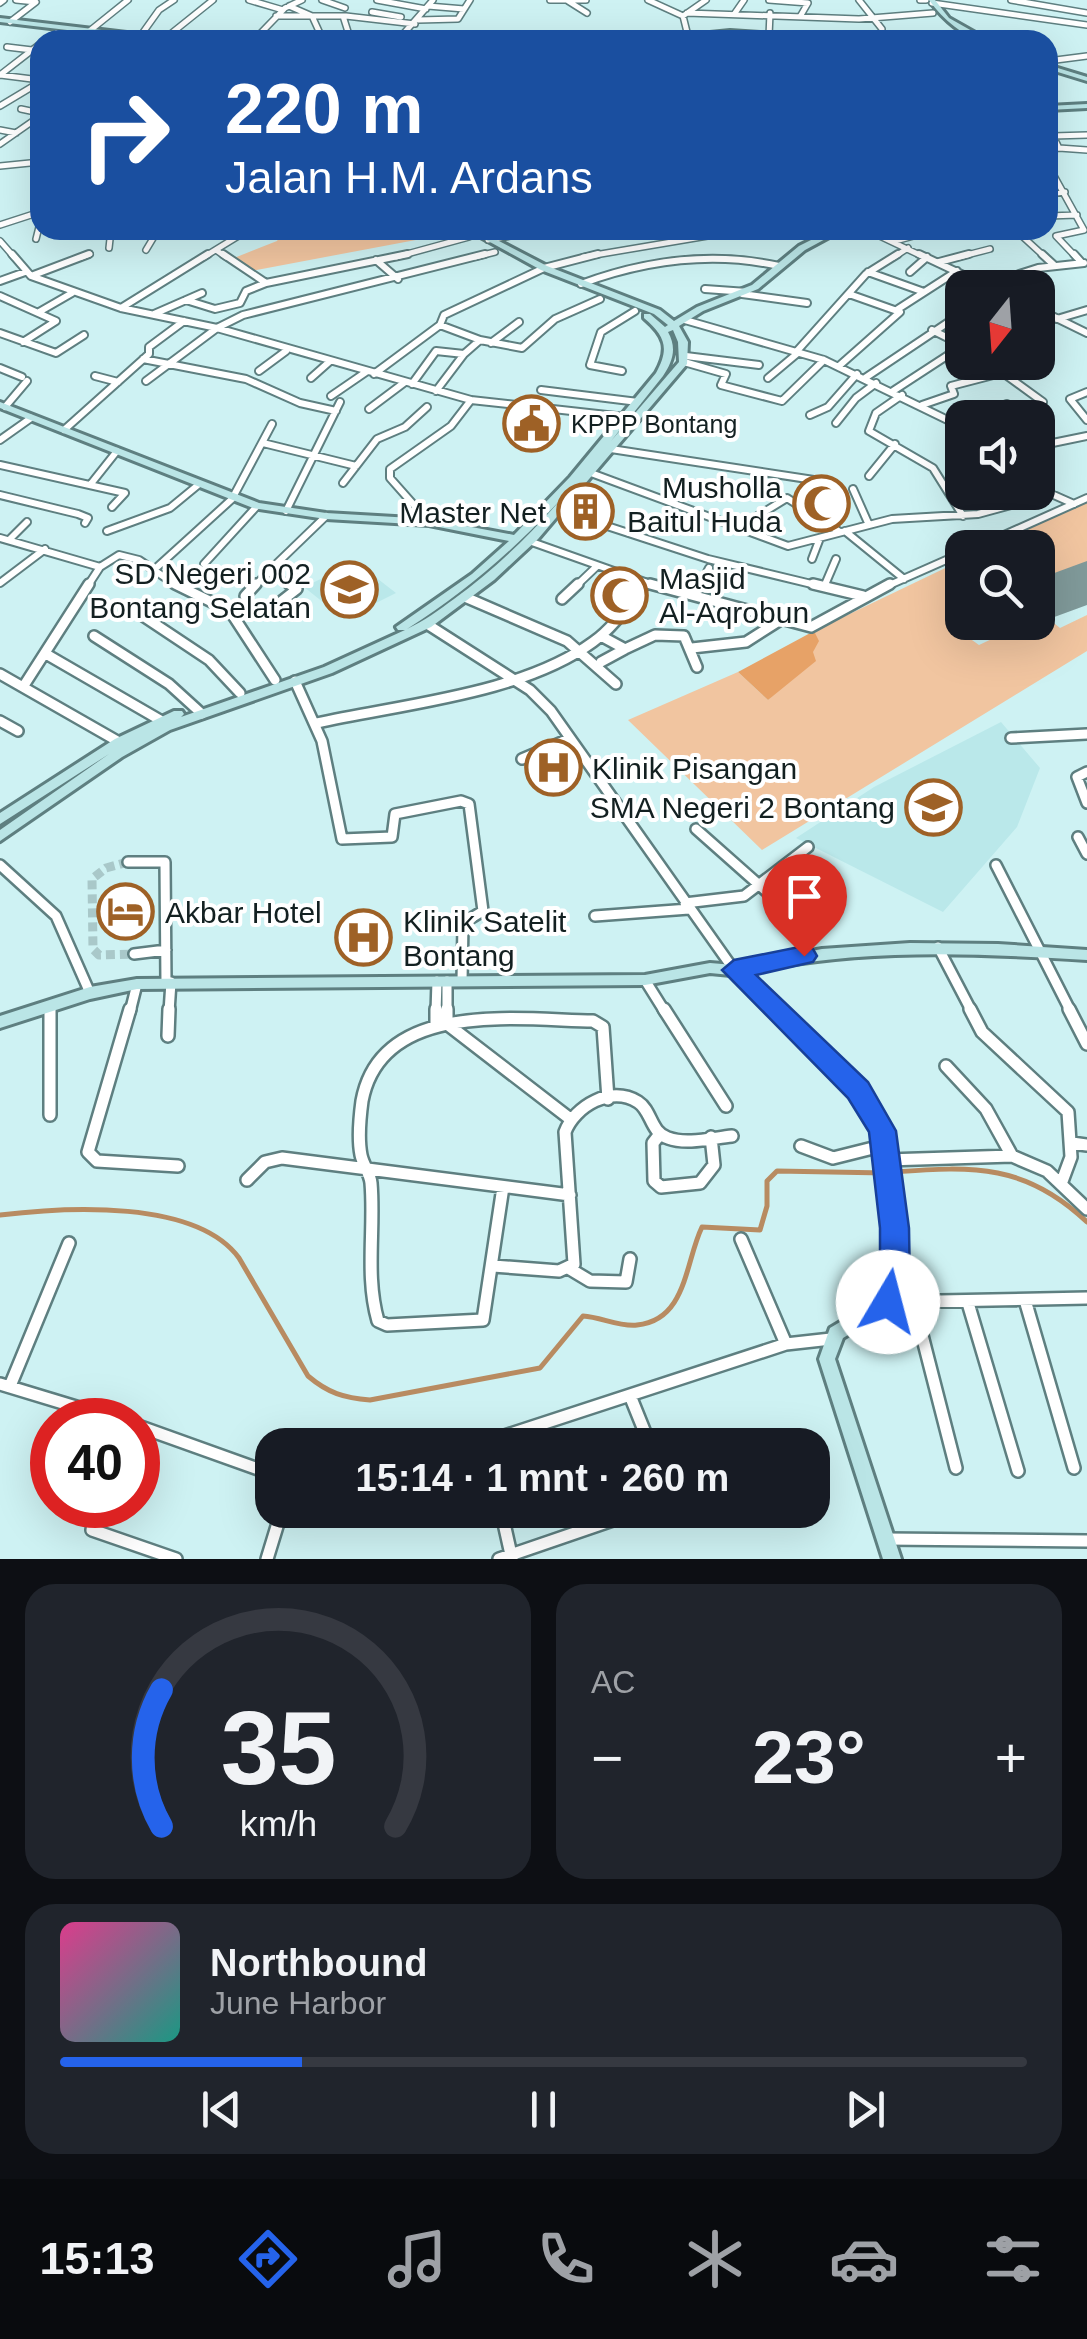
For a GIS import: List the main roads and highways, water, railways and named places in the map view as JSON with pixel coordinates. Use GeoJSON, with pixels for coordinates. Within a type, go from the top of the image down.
{"type":"FeatureCollection","features":[{"type":"Feature","properties":{"kind":"waterway"},"geometry":{"type":"LineString","coordinates":[[894,1172],[949,1169],[998,1173],[1042,1189],[1087,1222]]}},
{"type":"Feature","properties":{"kind":"waterway"},"geometry":{"type":"LineString","coordinates":[[0,1215],[59,1210],[128,1211],[193,1225],[219,1239],[239,1258],[308,1376],[337,1394],[370,1400],[540,1368],[583,1316],[630,1325],[653,1321],[675,1301],[702,1227],[760,1230],[767,1206],[767,1181],[777,1171],[885,1173]]}},
{"type":"Feature","properties":{"kind":"tunnel"},"geometry":{"type":"LineString","coordinates":[[128,862],[106,868],[92,879],[93,949],[99,955],[134,954]]}},
{"type":"Feature","properties":{"kind":"place","name":"KPPP Bontang"},"geometry":{"type":"Point","coordinates":[532,424]}},
{"type":"Feature","properties":{"kind":"place","name":"Musholla Baitul Huda"},"geometry":{"type":"Point","coordinates":[821,504]}},
{"type":"Feature","properties":{"kind":"place","name":"Master Net"},"geometry":{"type":"Point","coordinates":[585,512]}},
{"type":"Feature","properties":{"kind":"place","name":"SD Negeri 002 Bontang Selatan"},"geometry":{"type":"Point","coordinates":[350,590]}},
{"type":"Feature","properties":{"kind":"place","name":"Masjid Al-Aqrobun"},"geometry":{"type":"Point","coordinates":[620,595]}},
{"type":"Feature","properties":{"kind":"place","name":"Klinik Pisangan"},"geometry":{"type":"Point","coordinates":[553,768]}},
{"type":"Feature","properties":{"kind":"place","name":"SMA Negeri 2 Bontang"},"geometry":{"type":"Point","coordinates":[934,807]}},
{"type":"Feature","properties":{"kind":"place","name":"Akbar Hotel"},"geometry":{"type":"Point","coordinates":[126,912]}},
{"type":"Feature","properties":{"kind":"place","name":"Klinik Satelit Bontang"},"geometry":{"type":"Point","coordinates":[364,938]}}]}
